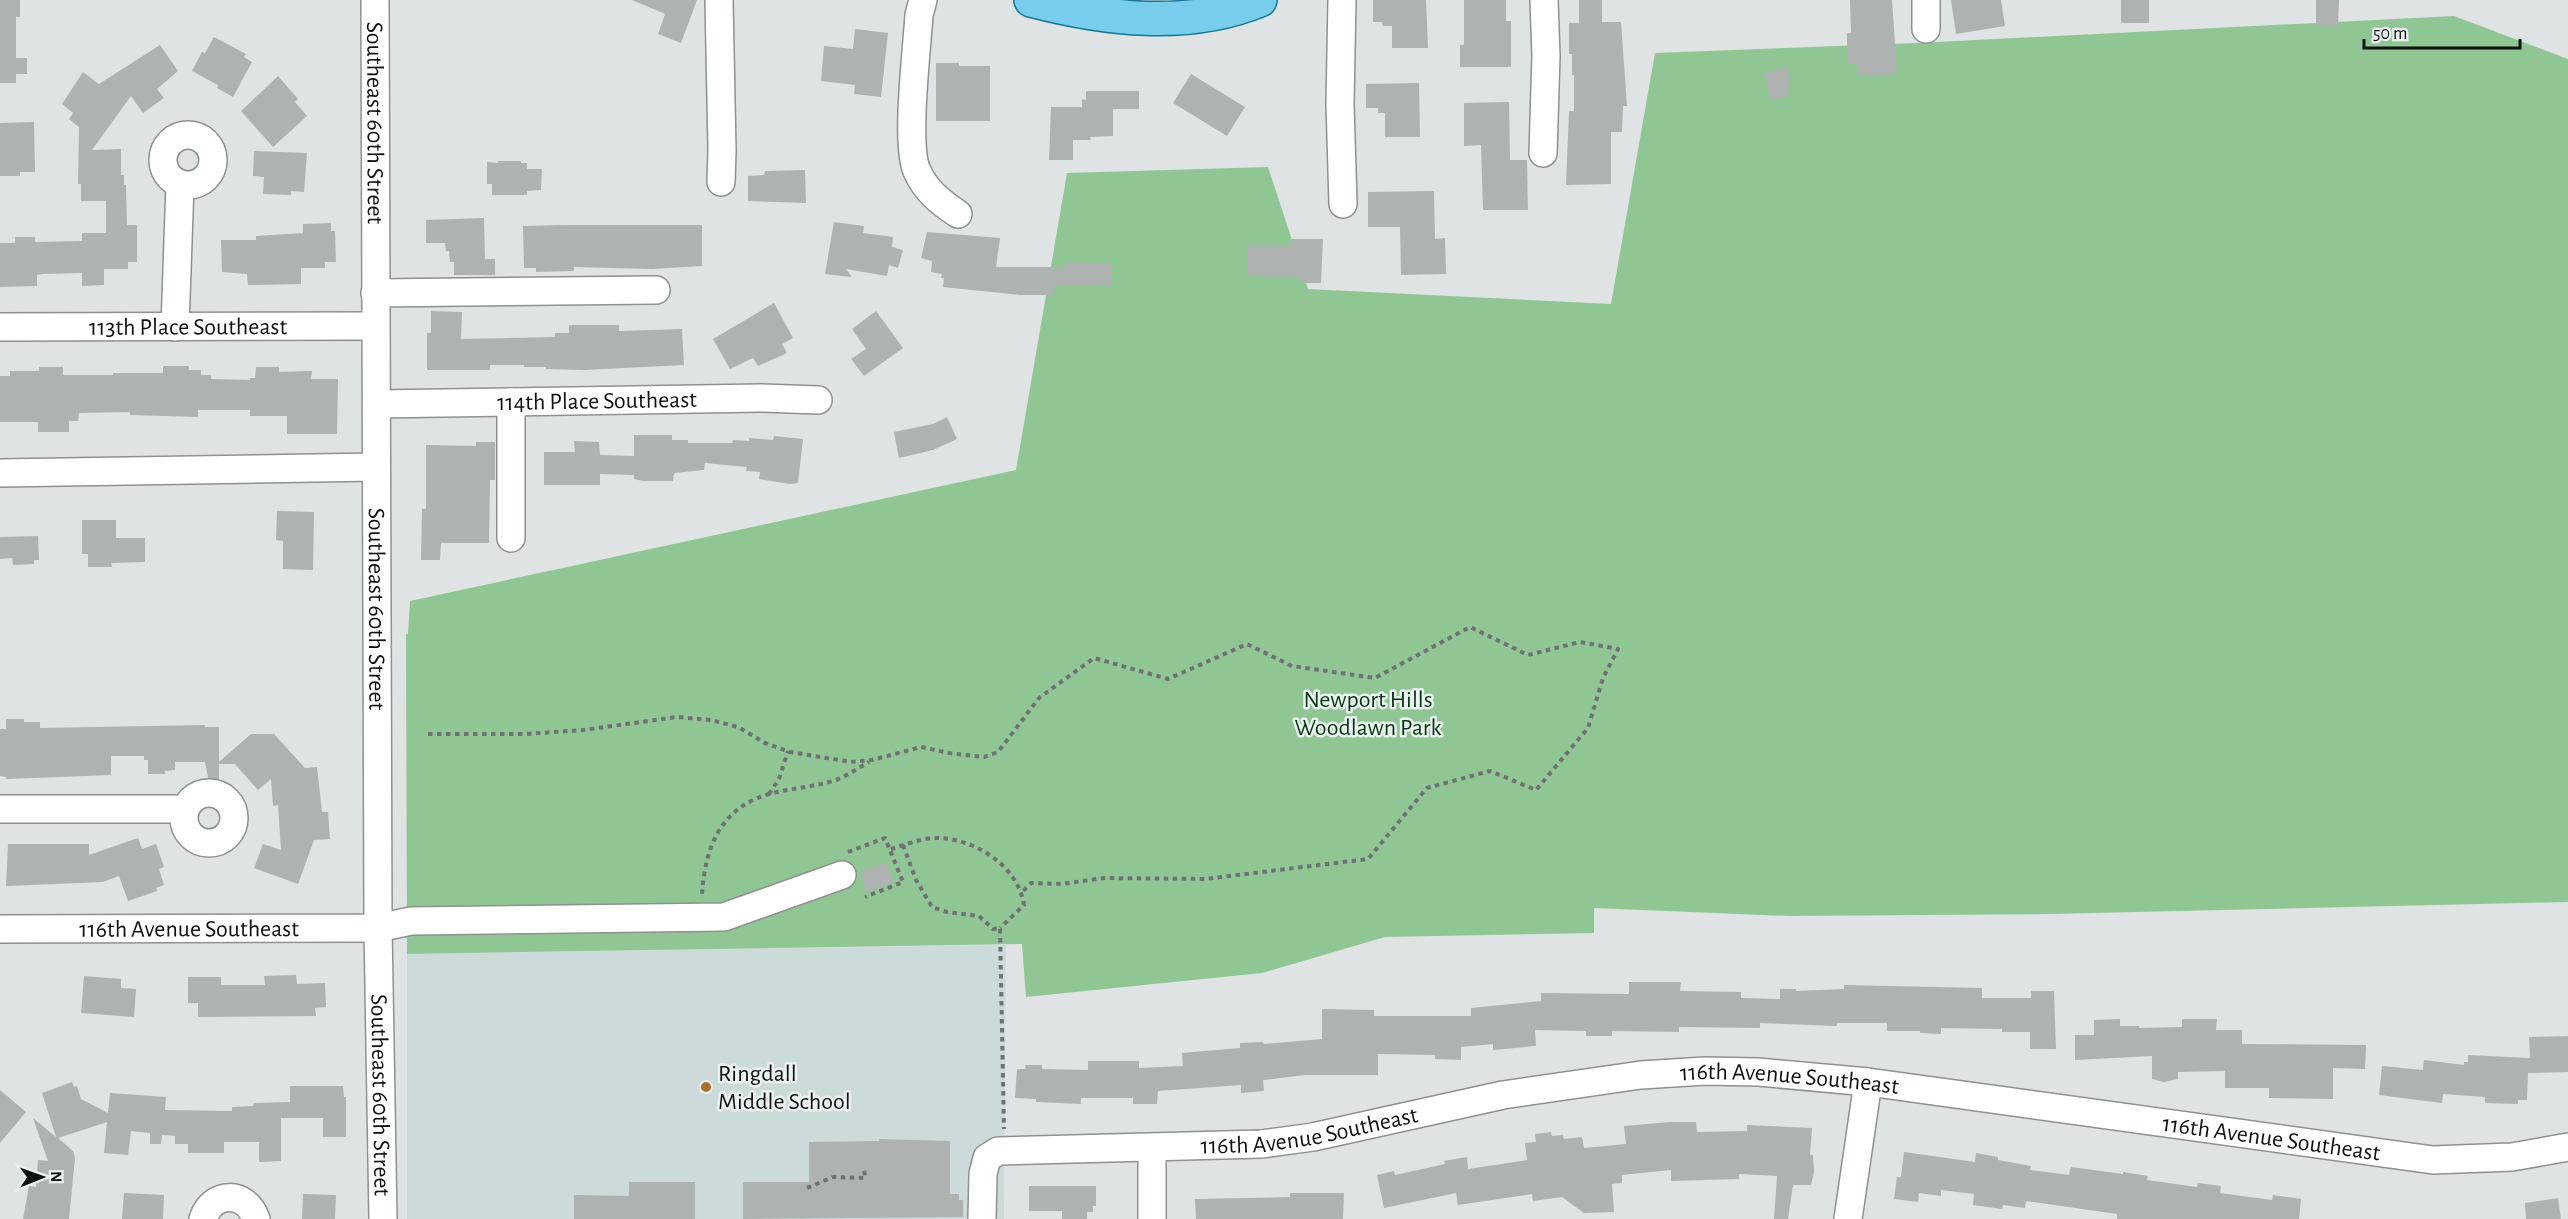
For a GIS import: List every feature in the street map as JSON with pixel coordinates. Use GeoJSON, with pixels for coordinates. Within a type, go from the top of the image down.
{"type":"FeatureCollection","features":[{"type":"Feature","properties":{"kind":"main road"},"geometry":{"type":"LineString","coordinates":[[1031,0],[1079,13],[1141,18],[1215,13],[1243,7],[1260,0]]}},
{"type":"Feature","properties":{"kind":"street","name":"Southeast 60th Street"},"geometry":{"type":"LineString","coordinates":[[375,0],[378,928],[383,1219]]}},
{"type":"Feature","properties":{"kind":"street"},"geometry":{"type":"LineString","coordinates":[[719,0],[721,182]]}},
{"type":"Feature","properties":{"kind":"street"},"geometry":{"type":"LineString","coordinates":[[923,0],[919,15],[912,133],[916,170],[935,200],[957,214]]}},
{"type":"Feature","properties":{"kind":"street"},"geometry":{"type":"LineString","coordinates":[[1342,0],[1340,103],[1343,204]]}},
{"type":"Feature","properties":{"kind":"street"},"geometry":{"type":"LineString","coordinates":[[1543,153],[1544,0]]}},
{"type":"Feature","properties":{"kind":"street"},"geometry":{"type":"LineString","coordinates":[[1926,0],[1926,28]]}},
{"type":"Feature","properties":{"kind":"street"},"geometry":{"type":"LineString","coordinates":[[175,327],[180,184]]}},
{"type":"Feature","properties":{"kind":"street"},"geometry":{"type":"LineString","coordinates":[[375,293],[656,290]]}},
{"type":"Feature","properties":{"kind":"street","name":"113th Place Southeast"},"geometry":{"type":"LineString","coordinates":[[0,327],[375,326]]}},
{"type":"Feature","properties":{"kind":"street","name":"114th Place Southeast"},"geometry":{"type":"LineString","coordinates":[[377,404],[762,398],[818,400]]}},
{"type":"Feature","properties":{"kind":"street"},"geometry":{"type":"LineString","coordinates":[[511,402],[511,538]]}},
{"type":"Feature","properties":{"kind":"street"},"geometry":{"type":"LineString","coordinates":[[0,473],[376,466]]}},
{"type":"Feature","properties":{"kind":"street"},"geometry":{"type":"LineString","coordinates":[[0,809],[185,809]]}},
{"type":"Feature","properties":{"kind":"street","name":"116th Avenue Southeast"},"geometry":{"type":"LineString","coordinates":[[0,929],[378,928],[411,921],[724,917],[842,875]]}},
{"type":"Feature","properties":{"kind":"street","name":"116th Avenue Southeast"},"geometry":{"type":"LineString","coordinates":[[1013,1151],[1261,1144],[1313,1137],[1503,1095],[1641,1075],[1705,1071],[1758,1072],[1868,1082],[2433,1160],[2512,1158],[2568,1147]]}},
{"type":"Feature","properties":{"kind":"street"},"geometry":{"type":"LineString","coordinates":[[1848,1219],[1868,1082]]}},
{"type":"Feature","properties":{"kind":"street"},"geometry":{"type":"LineString","coordinates":[[1152,1148],[1152,1219]]}},
{"type":"Feature","properties":{"kind":"street"},"geometry":{"type":"LineString","coordinates":[[982,1219],[983,1174],[987,1158],[998,1151],[1013,1151]]}},
{"type":"Feature","properties":{"kind":"street"},"geometry":{"type":"LineString","coordinates":[[203,1219],[211,1204],[228,1197],[246,1202],[256,1219]]}},
{"type":"Feature","properties":{"kind":"path"},"geometry":{"type":"LineString","coordinates":[[428,734],[537,733],[583,730],[677,717],[711,720],[738,727],[765,743],[788,751],[852,762],[872,760],[921,747],[984,757],[999,752],[1039,698],[1094,658],[1168,680],[1247,644],[1292,666],[1375,678],[1470,627],[1528,655],[1580,642],[1618,649],[1603,678],[1588,728],[1536,790],[1490,771],[1427,789],[1368,859],[1205,879],[1104,878],[1062,884],[1031,883],[1022,892]]}},
{"type":"Feature","properties":{"kind":"path"},"geometry":{"type":"LineString","coordinates":[[770,794],[779,779],[788,751]]}},
{"type":"Feature","properties":{"kind":"path"},"geometry":{"type":"LineString","coordinates":[[702,917],[704,874],[713,839],[742,806],[770,794],[838,780],[872,760]]}},
{"type":"Feature","properties":{"kind":"path"},"geometry":{"type":"LineString","coordinates":[[891,849],[903,845],[935,837],[954,840],[978,849],[998,860],[1014,876],[1022,892],[1024,906],[1000,927],[993,929],[979,916],[947,912],[932,907],[916,880],[903,845]]}},
{"type":"Feature","properties":{"kind":"path"},"geometry":{"type":"LineString","coordinates":[[1000,927],[1003,1126],[1013,1151]]}},
{"type":"Feature","properties":{"kind":"path"},"geometry":{"type":"LineString","coordinates":[[807,1188],[833,1177],[865,1178],[864,1167]]}},
{"type":"Feature","properties":{"kind":"shaded area","name":"Ringdall Middle School"},"geometry":{"type":"Polygon","coordinates":[[[1006,945],[1004,1219],[407,1219],[407,954],[1006,945]]]}},
{"type":"Feature","properties":{"kind":"green space","name":"Newport Hills Woodlawn Park"},"geometry":{"type":"Polygon","coordinates":[[[2454,16],[2568,59],[2568,902],[2051,914],[1789,916],[1594,908],[1594,933],[1385,937],[1262,973],[1026,997],[1022,944],[407,954],[406,634],[408,634],[410,601],[1016,470],[1067,173],[1268,167],[1308,289],[1611,304],[1655,53],[1917,43],[2454,16]]]}},
{"type":"Feature","properties":{"kind":"building"},"geometry":{"type":"Polygon","coordinates":[[[0,0],[20,0],[20,17],[16,17],[16,58],[27,58],[27,74],[16,74],[16,83],[0,83],[0,0]]]}},
{"type":"Feature","properties":{"kind":"building"},"geometry":{"type":"Polygon","coordinates":[[[632,0],[697,0],[681,43],[658,34],[665,14],[632,0]]]}},
{"type":"Feature","properties":{"kind":"building"},"geometry":{"type":"Polygon","coordinates":[[[1373,0],[1426,0],[1428,48],[1392,48],[1392,26],[1383,26],[1382,22],[1373,22],[1373,0]]]}},
{"type":"Feature","properties":{"kind":"building"},"geometry":{"type":"Polygon","coordinates":[[[1464,0],[1506,0],[1506,21],[1511,21],[1511,67],[1460,67],[1460,45],[1464,45],[1464,0]]]}},
{"type":"Feature","properties":{"kind":"building"},"geometry":{"type":"Polygon","coordinates":[[[1579,0],[1602,0],[1602,22],[1621,22],[1627,106],[1623,106],[1622,132],[1611,132],[1611,184],[1566,185],[1569,111],[1574,111],[1574,75],[1572,75],[1572,54],[1569,54],[1569,23],[1579,23],[1579,0]]]}},
{"type":"Feature","properties":{"kind":"building"},"geometry":{"type":"Polygon","coordinates":[[[1850,0],[1892,0],[1897,74],[1857,76],[1857,64],[1847,64],[1847,33],[1851,33],[1850,0]]]}},
{"type":"Feature","properties":{"kind":"building"},"geometry":{"type":"Polygon","coordinates":[[[1951,0],[2001,0],[2005,26],[1956,34],[1951,0]]]}},
{"type":"Feature","properties":{"kind":"building"},"geometry":{"type":"Polygon","coordinates":[[[2121,0],[2149,0],[2149,23],[2121,23],[2121,0]]]}},
{"type":"Feature","properties":{"kind":"building"},"geometry":{"type":"Polygon","coordinates":[[[2316,0],[2339,0],[2338,27],[2316,26],[2316,0]]]}},
{"type":"Feature","properties":{"kind":"building"},"geometry":{"type":"Polygon","coordinates":[[[855,29],[888,33],[881,97],[854,94],[855,85],[821,81],[824,46],[853,49],[855,29]]]}},
{"type":"Feature","properties":{"kind":"building"},"geometry":{"type":"Polygon","coordinates":[[[214,37],[246,54],[244,57],[252,62],[233,97],[217,88],[218,85],[192,71],[202,52],[205,53],[214,37]]]}},
{"type":"Feature","properties":{"kind":"building"},"geometry":{"type":"Polygon","coordinates":[[[160,45],[178,71],[157,89],[164,98],[143,113],[131,96],[92,150],[121,149],[121,175],[124,175],[124,185],[126,185],[127,225],[137,225],[137,262],[128,262],[128,269],[104,269],[104,285],[82,286],[82,273],[37,275],[37,286],[0,287],[0,243],[15,243],[15,237],[35,237],[35,242],[82,241],[82,233],[106,233],[106,201],[81,201],[81,184],[78,184],[79,127],[69,119],[73,113],[62,104],[83,72],[99,84],[160,45]]]}},
{"type":"Feature","properties":{"kind":"building"},"geometry":{"type":"Polygon","coordinates":[[[936,63],[990,66],[990,121],[936,121],[936,63]]]}},
{"type":"Feature","properties":{"kind":"building"},"geometry":{"type":"Polygon","coordinates":[[[1787,67],[1791,88],[1786,89],[1788,96],[1771,100],[1764,73],[1787,67]]]}},
{"type":"Feature","properties":{"kind":"building"},"geometry":{"type":"Polygon","coordinates":[[[1191,74],[1245,107],[1227,136],[1173,103],[1191,74]]]}},
{"type":"Feature","properties":{"kind":"building"},"geometry":{"type":"Polygon","coordinates":[[[278,76],[298,99],[295,102],[307,116],[273,147],[241,111],[278,76]]]}},
{"type":"Feature","properties":{"kind":"building"},"geometry":{"type":"Polygon","coordinates":[[[1419,83],[1420,137],[1385,137],[1385,113],[1378,113],[1378,108],[1366,108],[1366,84],[1419,83]]]}},
{"type":"Feature","properties":{"kind":"building"},"geometry":{"type":"Polygon","coordinates":[[[1086,91],[1139,91],[1139,109],[1113,109],[1113,136],[1073,140],[1073,160],[1049,160],[1051,107],[1082,107],[1082,99],[1086,100],[1086,91]]]}},
{"type":"Feature","properties":{"kind":"building"},"geometry":{"type":"Polygon","coordinates":[[[1509,102],[1510,160],[1527,160],[1528,210],[1483,210],[1481,145],[1464,146],[1464,103],[1509,102]]]}},
{"type":"Feature","properties":{"kind":"building"},"geometry":{"type":"Polygon","coordinates":[[[34,122],[35,172],[20,172],[20,176],[0,176],[0,123],[34,122]]]}},
{"type":"Feature","properties":{"kind":"building"},"geometry":{"type":"Polygon","coordinates":[[[254,151],[307,153],[304,192],[291,191],[291,195],[263,194],[264,177],[253,176],[254,151]]]}},
{"type":"Feature","properties":{"kind":"building"},"geometry":{"type":"Polygon","coordinates":[[[498,161],[521,161],[521,163],[527,163],[527,169],[542,169],[541,190],[527,191],[527,195],[492,195],[492,184],[487,184],[487,162],[498,163],[498,161]]]}},
{"type":"Feature","properties":{"kind":"building"},"geometry":{"type":"Polygon","coordinates":[[[805,170],[806,203],[748,201],[748,176],[764,175],[765,171],[805,170]]]}},
{"type":"Feature","properties":{"kind":"building"},"geometry":{"type":"Polygon","coordinates":[[[1434,191],[1435,239],[1445,238],[1446,274],[1401,275],[1400,227],[1368,227],[1368,192],[1434,191]]]}},
{"type":"Feature","properties":{"kind":"building"},"geometry":{"type":"Polygon","coordinates":[[[484,218],[485,259],[495,259],[495,275],[454,275],[454,262],[450,262],[449,251],[446,251],[445,243],[426,243],[426,220],[484,218]]]}},
{"type":"Feature","properties":{"kind":"building"},"geometry":{"type":"Polygon","coordinates":[[[834,222],[864,226],[863,233],[893,237],[892,247],[903,250],[898,268],[889,265],[887,276],[846,269],[852,277],[825,274],[834,222]]]}},
{"type":"Feature","properties":{"kind":"building"},"geometry":{"type":"Polygon","coordinates":[[[331,223],[331,231],[335,231],[336,262],[325,262],[325,268],[301,268],[301,284],[248,285],[247,274],[222,272],[221,240],[256,240],[256,236],[303,233],[303,224],[331,223]]]}},
{"type":"Feature","properties":{"kind":"building"},"geometry":{"type":"Polygon","coordinates":[[[702,225],[702,266],[652,269],[574,267],[574,271],[536,272],[536,268],[524,268],[523,226],[702,225]]]}},
{"type":"Feature","properties":{"kind":"building"},"geometry":{"type":"Polygon","coordinates":[[[927,232],[1000,238],[996,267],[1065,267],[1065,262],[1112,263],[1112,285],[1053,285],[1053,295],[1020,295],[943,287],[942,274],[931,272],[932,261],[921,258],[927,232]]]}},
{"type":"Feature","properties":{"kind":"building"},"geometry":{"type":"Polygon","coordinates":[[[1292,239],[1323,239],[1321,283],[1301,283],[1300,277],[1247,276],[1248,245],[1292,245],[1292,239]]]}},
{"type":"Feature","properties":{"kind":"building"},"geometry":{"type":"Polygon","coordinates":[[[774,303],[793,338],[782,344],[787,353],[758,366],[753,358],[730,369],[713,339],[774,303]]]}},
{"type":"Feature","properties":{"kind":"building"},"geometry":{"type":"Polygon","coordinates":[[[431,311],[462,312],[461,339],[555,337],[555,333],[569,333],[569,325],[619,325],[619,331],[682,329],[684,365],[584,370],[546,369],[546,367],[524,367],[524,365],[490,365],[490,370],[427,370],[427,333],[431,333],[431,311]]]}},
{"type":"Feature","properties":{"kind":"building"},"geometry":{"type":"Polygon","coordinates":[[[876,311],[903,348],[864,376],[851,359],[866,349],[852,329],[876,311]]]}},
{"type":"Feature","properties":{"kind":"building"},"geometry":{"type":"Polygon","coordinates":[[[163,366],[189,366],[189,370],[201,370],[201,375],[211,375],[211,379],[250,380],[250,378],[255,378],[256,367],[279,367],[279,372],[312,371],[311,379],[338,379],[337,434],[287,434],[287,416],[250,416],[250,410],[198,410],[198,417],[130,415],[130,412],[79,413],[78,421],[69,421],[69,432],[38,432],[38,422],[0,422],[0,376],[10,376],[10,371],[39,371],[39,367],[63,367],[63,375],[113,375],[113,373],[163,373],[163,366]]]}},
{"type":"Feature","properties":{"kind":"building"},"geometry":{"type":"Polygon","coordinates":[[[947,417],[957,439],[933,450],[899,458],[894,432],[933,424],[947,417]]]}},
{"type":"Feature","properties":{"kind":"building"},"geometry":{"type":"Polygon","coordinates":[[[634,435],[672,435],[672,440],[688,440],[688,443],[732,443],[733,440],[749,441],[749,438],[773,440],[774,436],[803,439],[798,483],[790,484],[759,479],[760,472],[746,471],[747,467],[705,463],[704,470],[674,473],[673,481],[643,481],[634,479],[634,475],[600,474],[600,485],[544,485],[544,452],[575,452],[574,441],[599,442],[600,455],[634,456],[634,435]]]}},
{"type":"Feature","properties":{"kind":"building"},"geometry":{"type":"Polygon","coordinates":[[[476,442],[495,442],[495,480],[490,480],[489,543],[441,543],[440,560],[421,560],[422,509],[426,509],[426,445],[476,446],[476,442]]]}},
{"type":"Feature","properties":{"kind":"building"},"geometry":{"type":"Polygon","coordinates":[[[277,511],[314,512],[313,570],[283,569],[283,541],[276,540],[277,511]]]}},
{"type":"Feature","properties":{"kind":"building"},"geometry":{"type":"Polygon","coordinates":[[[82,520],[116,520],[116,538],[145,538],[145,562],[111,563],[112,567],[88,567],[88,554],[82,554],[82,520]]]}},
{"type":"Feature","properties":{"kind":"building"},"geometry":{"type":"Polygon","coordinates":[[[38,536],[39,560],[34,560],[34,564],[13,565],[12,558],[0,559],[0,537],[38,536]]]}},
{"type":"Feature","properties":{"kind":"building"},"geometry":{"type":"Polygon","coordinates":[[[6,719],[40,722],[40,728],[205,725],[205,727],[219,727],[219,762],[251,734],[274,734],[305,768],[317,767],[322,812],[328,812],[330,839],[314,840],[298,884],[254,868],[263,844],[281,850],[278,805],[273,806],[271,779],[258,790],[235,764],[219,764],[219,792],[211,793],[205,762],[175,762],[175,770],[165,771],[165,774],[148,774],[148,760],[144,760],[144,756],[111,756],[111,775],[6,779],[0,776],[0,729],[6,729],[6,719]]]}},
{"type":"Feature","properties":{"kind":"building"},"geometry":{"type":"Polygon","coordinates":[[[138,838],[142,849],[156,844],[164,867],[159,869],[164,885],[156,888],[157,891],[128,901],[119,876],[103,882],[6,886],[8,844],[89,844],[89,855],[138,838]]]}},
{"type":"Feature","properties":{"kind":"building"},"geometry":{"type":"Polygon","coordinates":[[[886,862],[893,882],[867,892],[860,872],[886,862]]]}},
{"type":"Feature","properties":{"kind":"building"},"geometry":{"type":"Polygon","coordinates":[[[296,975],[297,984],[325,983],[326,1007],[315,1008],[316,1016],[198,1017],[198,1003],[188,1003],[188,977],[221,977],[221,985],[265,985],[264,976],[296,975]]]}},
{"type":"Feature","properties":{"kind":"building"},"geometry":{"type":"Polygon","coordinates":[[[84,976],[121,979],[121,988],[136,989],[134,1017],[81,1013],[84,976]]]}},
{"type":"Feature","properties":{"kind":"building"},"geometry":{"type":"Polygon","coordinates":[[[1629,982],[1681,982],[1680,991],[1741,992],[1741,998],[1780,999],[1780,989],[1796,989],[1796,991],[1844,989],[1844,985],[1982,988],[1982,998],[2031,998],[2031,991],[2054,991],[2056,1049],[2030,1049],[2030,1032],[1941,1028],[1941,1034],[1920,1033],[1920,1031],[1887,1031],[1887,1023],[1837,1023],[1837,1026],[1760,1023],[1760,1028],[1679,1027],[1679,1032],[1612,1031],[1612,1036],[1586,1036],[1586,1031],[1535,1030],[1536,1046],[1493,1050],[1493,1044],[1461,1047],[1461,1060],[1435,1059],[1435,1055],[1378,1054],[1378,1075],[1305,1075],[1263,1080],[1264,1091],[1241,1093],[1241,1085],[1158,1091],[1157,1104],[1133,1104],[1133,1098],[1081,1098],[1081,1104],[1036,1102],[1036,1099],[1015,1098],[1017,1069],[1026,1069],[1025,1065],[1042,1065],[1042,1069],[1088,1070],[1088,1061],[1139,1061],[1139,1068],[1183,1066],[1182,1053],[1240,1048],[1240,1043],[1263,1042],[1264,1044],[1322,1039],[1322,1009],[1374,1010],[1374,1016],[1471,1016],[1471,1008],[1541,1001],[1541,993],[1629,994],[1629,982]]]}},
{"type":"Feature","properties":{"kind":"building"},"geometry":{"type":"Polygon","coordinates":[[[2120,1019],[2120,1026],[2139,1026],[2139,1028],[2182,1027],[2182,1019],[2217,1019],[2216,1030],[2242,1030],[2242,1044],[2366,1045],[2365,1069],[2333,1068],[2333,1099],[2269,1098],[2269,1088],[2225,1088],[2225,1071],[2178,1072],[2178,1079],[2164,1082],[2152,1079],[2152,1056],[2075,1060],[2075,1035],[2094,1035],[2094,1020],[2120,1019]]]}},
{"type":"Feature","properties":{"kind":"building"},"geometry":{"type":"Polygon","coordinates":[[[2568,1036],[2568,1072],[2528,1073],[2527,1100],[2518,1100],[2518,1104],[2485,1103],[2485,1097],[2443,1094],[2442,1103],[2379,1095],[2382,1066],[2423,1070],[2424,1060],[2464,1065],[2464,1062],[2468,1062],[2468,1055],[2530,1058],[2529,1037],[2568,1036]]]}},
{"type":"Feature","properties":{"kind":"building"},"geometry":{"type":"Polygon","coordinates":[[[72,1082],[74,1087],[77,1086],[81,1099],[108,1113],[110,1093],[166,1097],[165,1110],[232,1111],[232,1107],[253,1106],[254,1103],[290,1102],[290,1086],[343,1086],[344,1097],[346,1097],[346,1137],[323,1137],[323,1118],[281,1118],[281,1161],[259,1162],[259,1142],[224,1142],[224,1153],[188,1153],[188,1144],[175,1144],[175,1136],[162,1135],[161,1144],[150,1144],[150,1133],[131,1131],[128,1155],[104,1153],[107,1122],[58,1138],[73,1151],[75,1158],[69,1219],[23,1219],[29,1186],[36,1187],[38,1160],[48,1161],[33,1118],[56,1137],[42,1093],[72,1082]]]}},
{"type":"Feature","properties":{"kind":"building"},"geometry":{"type":"Polygon","coordinates":[[[0,1090],[26,1112],[0,1143],[0,1090]]]}},
{"type":"Feature","properties":{"kind":"building"},"geometry":{"type":"Polygon","coordinates":[[[1696,1122],[1697,1132],[1747,1131],[1747,1125],[1812,1128],[1810,1155],[1813,1155],[1814,1172],[1811,1185],[1793,1185],[1788,1219],[1774,1219],[1777,1176],[1739,1174],[1739,1179],[1671,1181],[1671,1170],[1622,1175],[1622,1183],[1612,1184],[1614,1212],[1584,1213],[1562,1197],[1533,1201],[1532,1194],[1458,1205],[1456,1193],[1384,1208],[1377,1175],[1394,1171],[1395,1175],[1467,1157],[1468,1169],[1527,1160],[1525,1143],[1536,1142],[1535,1134],[1551,1132],[1552,1136],[1563,1135],[1564,1139],[1582,1137],[1584,1148],[1626,1144],[1624,1126],[1696,1122]]]}},
{"type":"Feature","properties":{"kind":"building"},"geometry":{"type":"Polygon","coordinates":[[[879,1139],[950,1141],[950,1194],[959,1194],[959,1200],[963,1200],[963,1217],[743,1219],[743,1182],[809,1182],[809,1142],[879,1141],[879,1139]]]}},
{"type":"Feature","properties":{"kind":"building"},"geometry":{"type":"Polygon","coordinates":[[[1904,1152],[1975,1162],[1976,1153],[2031,1166],[2030,1170],[2069,1175],[2071,1167],[2123,1174],[2123,1172],[2148,1176],[2147,1180],[2197,1187],[2198,1183],[2221,1186],[2220,1193],[2272,1200],[2273,1195],[2301,1199],[2299,1219],[2117,1219],[2117,1214],[2026,1201],[2025,1208],[2003,1205],[2002,1209],[1973,1205],[1974,1194],[1941,1190],[1941,1196],[1919,1193],[1918,1202],[1894,1199],[1897,1177],[1901,1177],[1904,1152]]]}},
{"type":"Feature","properties":{"kind":"building"},"geometry":{"type":"Polygon","coordinates":[[[629,1182],[695,1182],[695,1219],[574,1219],[574,1195],[629,1196],[629,1182]]]}},
{"type":"Feature","properties":{"kind":"building"},"geometry":{"type":"Polygon","coordinates":[[[1029,1186],[1096,1186],[1096,1206],[1093,1206],[1093,1212],[1087,1212],[1087,1219],[1062,1219],[1062,1211],[1029,1211],[1029,1186]]]}},
{"type":"Feature","properties":{"kind":"building"},"geometry":{"type":"Polygon","coordinates":[[[124,1193],[164,1195],[163,1219],[122,1219],[124,1193]]]}},
{"type":"Feature","properties":{"kind":"building"},"geometry":{"type":"Polygon","coordinates":[[[1290,1193],[1344,1193],[1343,1219],[1196,1219],[1195,1199],[1290,1197],[1290,1193]]]}},
{"type":"Feature","properties":{"kind":"building"},"geometry":{"type":"Polygon","coordinates":[[[303,1194],[336,1195],[335,1219],[302,1219],[303,1194]]]}},
{"type":"Feature","properties":{"kind":"building"},"geometry":{"type":"Polygon","coordinates":[[[2558,1198],[2561,1219],[2526,1219],[2525,1203],[2558,1198]]]}},
{"type":"Feature","properties":{"kind":"place","name":"Ringdall Middle School"},"geometry":{"type":"Point","coordinates":[706,1087]}}]}
